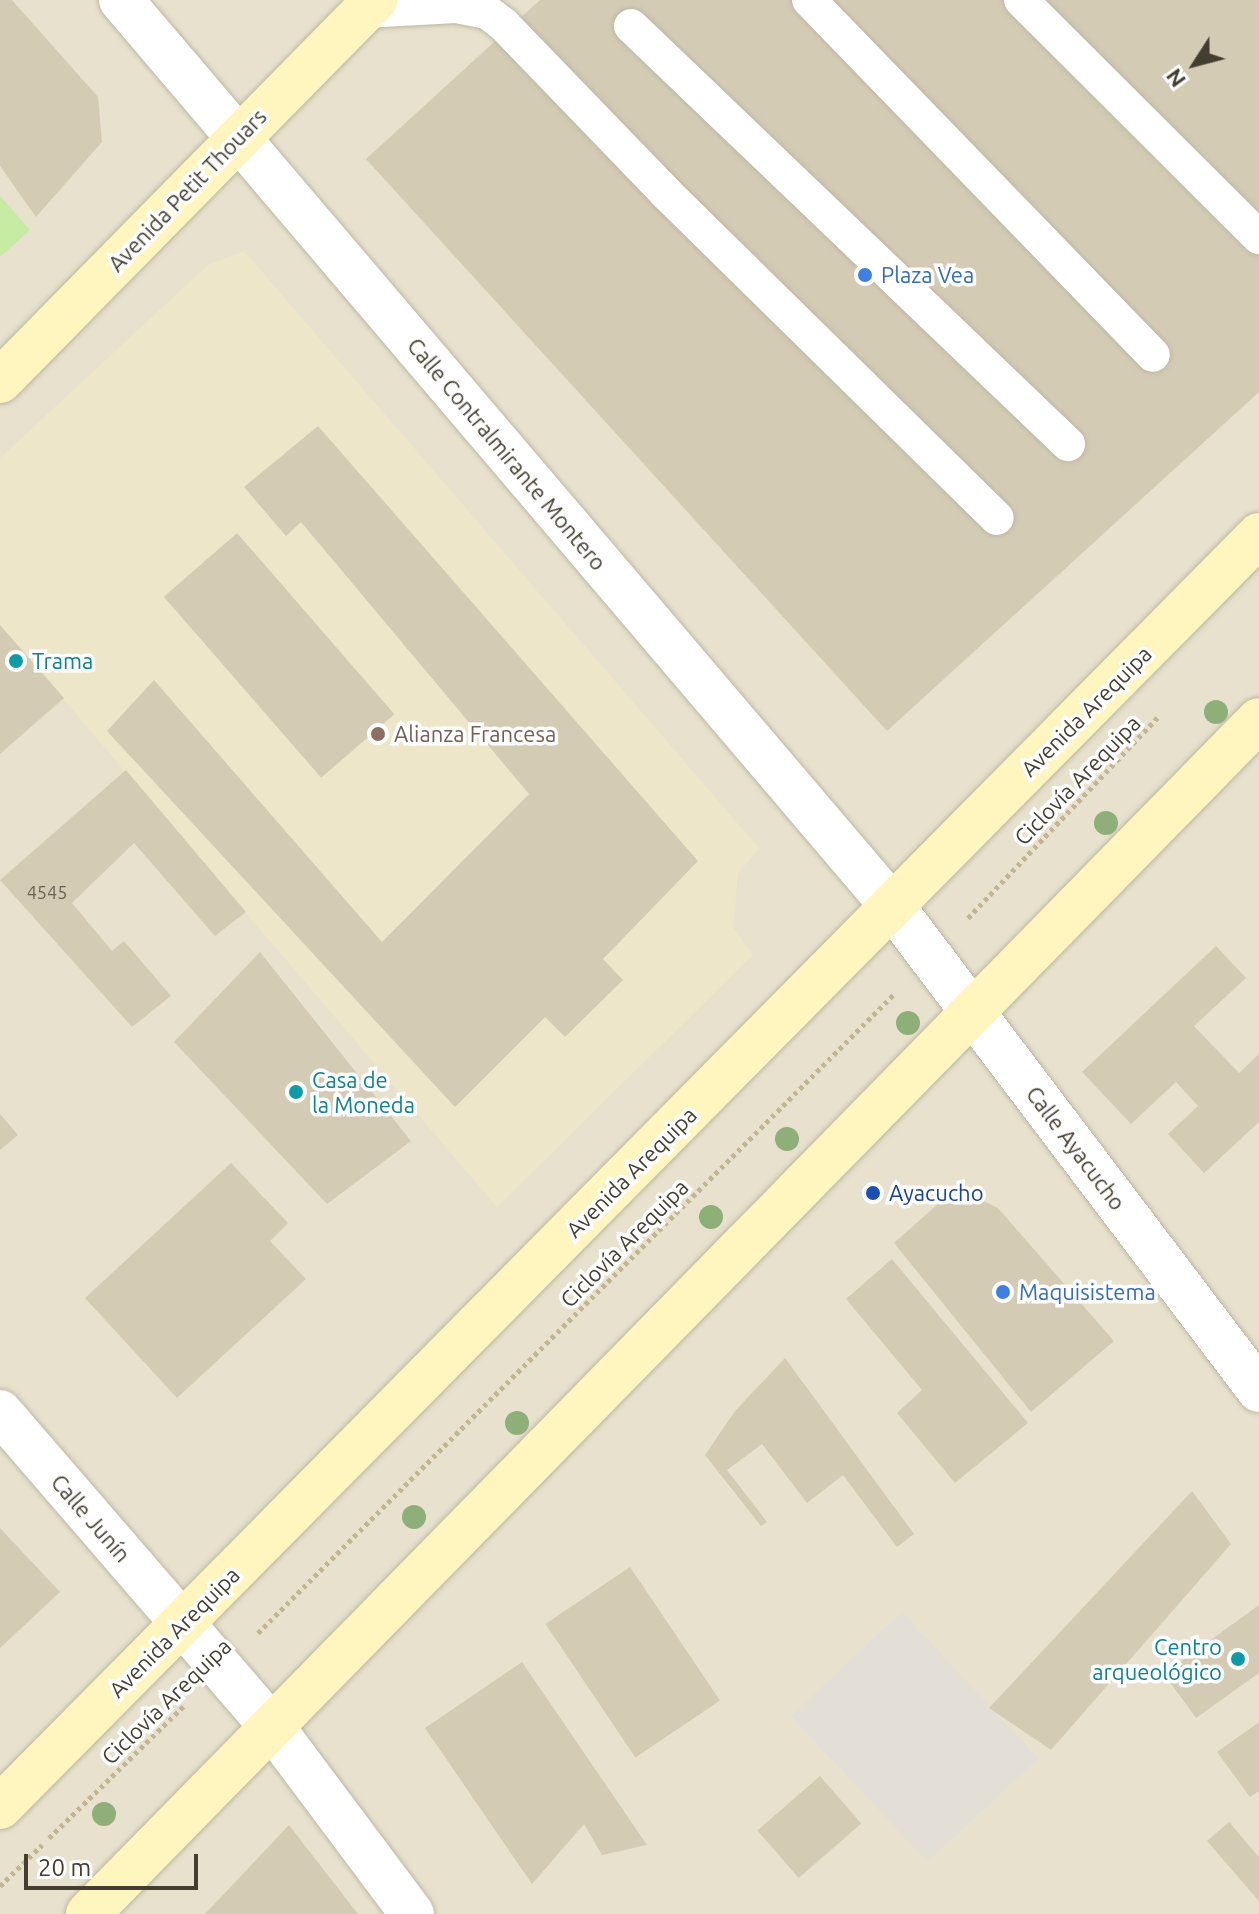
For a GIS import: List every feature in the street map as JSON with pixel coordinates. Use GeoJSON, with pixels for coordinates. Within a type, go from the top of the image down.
{"type":"FeatureCollection","features":[{"type":"Feature","properties":{"kind":"main road","name":"Avenida Petit Thouars"},"geometry":{"type":"LineString","coordinates":[[0,381],[370,6]]}},
{"type":"Feature","properties":{"kind":"main road","name":"Avenida Arequipa"},"geometry":{"type":"LineString","coordinates":[[0,1807],[1259,535]]}},
{"type":"Feature","properties":{"kind":"main road"},"geometry":{"type":"LineString","coordinates":[[88,1914],[1259,720]]}},
{"type":"Feature","properties":{"kind":"street","name":"Calle Contralmirante Montero"},"geometry":{"type":"LineString","coordinates":[[121,0],[893,907]]}},
{"type":"Feature","properties":{"kind":"street","name":"Calle Ayacucho"},"geometry":{"type":"LineString","coordinates":[[893,907],[1259,1390]]}},
{"type":"Feature","properties":{"kind":"street","name":"Calle Junín"},"geometry":{"type":"LineString","coordinates":[[0,1412],[273,1728],[412,1914]]}},
{"type":"Feature","properties":{"kind":"lane"},"geometry":{"type":"LineString","coordinates":[[809,0],[1153,355]]}},
{"type":"Feature","properties":{"kind":"lane"},"geometry":{"type":"LineString","coordinates":[[1021,0],[1259,237]]}},
{"type":"Feature","properties":{"kind":"lane"},"geometry":{"type":"LineString","coordinates":[[370,6],[486,6],[997,518]]}},
{"type":"Feature","properties":{"kind":"lane"},"geometry":{"type":"LineString","coordinates":[[631,26],[1068,444]]}},
{"type":"Feature","properties":{"kind":"path","name":"Ciclovía Arequipa"},"geometry":{"type":"LineString","coordinates":[[0,1886],[221,1669],[930,957],[1160,715]]}},
{"type":"Feature","properties":{"kind":"shaded area"},"geometry":{"type":"Polygon","coordinates":[[[0,0],[1259,0],[1259,1914],[0,1914],[0,0]]]}},
{"type":"Feature","properties":{"kind":"shaded area","name":"Alianza Francesa"},"geometry":{"type":"Polygon","coordinates":[[[244,251],[759,848],[738,874],[733,927],[753,955],[497,1207],[0,625],[0,458],[208,265],[244,251]]]}},
{"type":"Feature","properties":{"kind":"shaded area"},"geometry":{"type":"Polygon","coordinates":[[[902,1612],[1038,1758],[927,1862],[791,1716],[902,1612]]]}},
{"type":"Feature","properties":{"kind":"green space"},"geometry":{"type":"Polygon","coordinates":[[[0,196],[30,230],[0,257],[0,196]]]}},
{"type":"Feature","properties":{"kind":"building"},"geometry":{"type":"Polygon","coordinates":[[[0,0],[12,0],[98,97],[102,142],[36,217],[0,166],[0,0]]]}},
{"type":"Feature","properties":{"kind":"building","name":"Plaza Vea"},"geometry":{"type":"Polygon","coordinates":[[[540,0],[1259,0],[1259,392],[887,731],[366,159],[540,0]]]}},
{"type":"Feature","properties":{"kind":"building"},"geometry":{"type":"Polygon","coordinates":[[[318,426],[698,861],[603,959],[623,980],[565,1037],[545,1017],[455,1107],[107,731],[154,680],[382,942],[529,794],[301,522],[286,536],[244,487],[318,426]]]}},
{"type":"Feature","properties":{"kind":"building"},"geometry":{"type":"Polygon","coordinates":[[[237,533],[394,714],[321,778],[164,597],[237,533]]]}},
{"type":"Feature","properties":{"kind":"building","name":"Trama"},"geometry":{"type":"Polygon","coordinates":[[[0,625],[64,698],[0,754],[0,625]]]}},
{"type":"Feature","properties":{"kind":"building"},"geometry":{"type":"Polygon","coordinates":[[[126,770],[246,912],[215,936],[134,843],[72,903],[112,951],[124,941],[171,996],[132,1027],[0,880],[126,770]]]}},
{"type":"Feature","properties":{"kind":"building"},"geometry":{"type":"Polygon","coordinates":[[[1216,946],[1246,978],[1194,1026],[1239,1073],[1259,1054],[1259,1122],[1204,1173],[1168,1134],[1198,1106],[1176,1082],[1131,1124],[1082,1072],[1216,946]]]}},
{"type":"Feature","properties":{"kind":"building","name":"Casa de la Moneda"},"geometry":{"type":"Polygon","coordinates":[[[260,952],[411,1141],[327,1204],[174,1042],[260,952]]]}},
{"type":"Feature","properties":{"kind":"building"},"geometry":{"type":"Polygon","coordinates":[[[0,1114],[18,1135],[0,1150],[0,1114]]]}},
{"type":"Feature","properties":{"kind":"building"},"geometry":{"type":"Polygon","coordinates":[[[231,1163],[288,1223],[270,1241],[306,1279],[177,1398],[85,1298],[231,1163]]]}},
{"type":"Feature","properties":{"kind":"building","name":"Maquisistema"},"geometry":{"type":"Polygon","coordinates":[[[959,1197],[977,1198],[998,1208],[1114,1341],[1031,1412],[894,1243],[938,1204],[959,1197]]]}},
{"type":"Feature","properties":{"kind":"building"},"geometry":{"type":"Polygon","coordinates":[[[892,1259],[1028,1423],[955,1483],[897,1413],[922,1390],[846,1299],[892,1259]]]}},
{"type":"Feature","properties":{"kind":"building"},"geometry":{"type":"Polygon","coordinates":[[[785,1358],[914,1534],[897,1547],[843,1475],[807,1503],[762,1444],[727,1470],[767,1522],[761,1526],[705,1455],[735,1411],[785,1358]]]}},
{"type":"Feature","properties":{"kind":"building"},"geometry":{"type":"Polygon","coordinates":[[[1192,1491],[1231,1544],[1051,1750],[989,1708],[1192,1491]]]}},
{"type":"Feature","properties":{"kind":"building"},"geometry":{"type":"Polygon","coordinates":[[[0,1528],[60,1592],[0,1648],[0,1528]]]}},
{"type":"Feature","properties":{"kind":"building"},"geometry":{"type":"Polygon","coordinates":[[[630,1567],[720,1700],[635,1758],[545,1624],[630,1567]]]}},
{"type":"Feature","properties":{"kind":"building"},"geometry":{"type":"Polygon","coordinates":[[[1259,1605],[1259,1673],[1196,1718],[1164,1674],[1259,1605]]]}},
{"type":"Feature","properties":{"kind":"building"},"geometry":{"type":"Polygon","coordinates":[[[522,1662],[647,1845],[602,1855],[584,1824],[532,1884],[425,1728],[522,1662]]]}},
{"type":"Feature","properties":{"kind":"building"},"geometry":{"type":"Polygon","coordinates":[[[1259,1722],[1259,1791],[1250,1797],[1217,1752],[1259,1722]]]}},
{"type":"Feature","properties":{"kind":"building"},"geometry":{"type":"Polygon","coordinates":[[[820,1776],[861,1824],[799,1878],[757,1830],[820,1776]]]}},
{"type":"Feature","properties":{"kind":"building"},"geometry":{"type":"Polygon","coordinates":[[[1229,1822],[1259,1857],[1259,1901],[1207,1841],[1229,1822]]]}},
{"type":"Feature","properties":{"kind":"building"},"geometry":{"type":"Polygon","coordinates":[[[289,1825],[358,1914],[205,1914],[289,1825]]]}},
{"type":"Feature","properties":{"kind":"place","name":"Plaza Vea"},"geometry":{"type":"Point","coordinates":[865,275]}},
{"type":"Feature","properties":{"kind":"place","name":"Trama"},"geometry":{"type":"Point","coordinates":[16,661]}},
{"type":"Feature","properties":{"kind":"place","name":"Alianza Francesa"},"geometry":{"type":"Point","coordinates":[378,734]}},
{"type":"Feature","properties":{"kind":"place","name":"Casa de la Moneda"},"geometry":{"type":"Point","coordinates":[296,1092]}},
{"type":"Feature","properties":{"kind":"place","name":"Ayacucho"},"geometry":{"type":"Point","coordinates":[873,1193]}},
{"type":"Feature","properties":{"kind":"place","name":"Maquisistema"},"geometry":{"type":"Point","coordinates":[1003,1292]}},
{"type":"Feature","properties":{"kind":"place","name":"Centro arqueológico"},"geometry":{"type":"Point","coordinates":[1238,1659]}}]}
